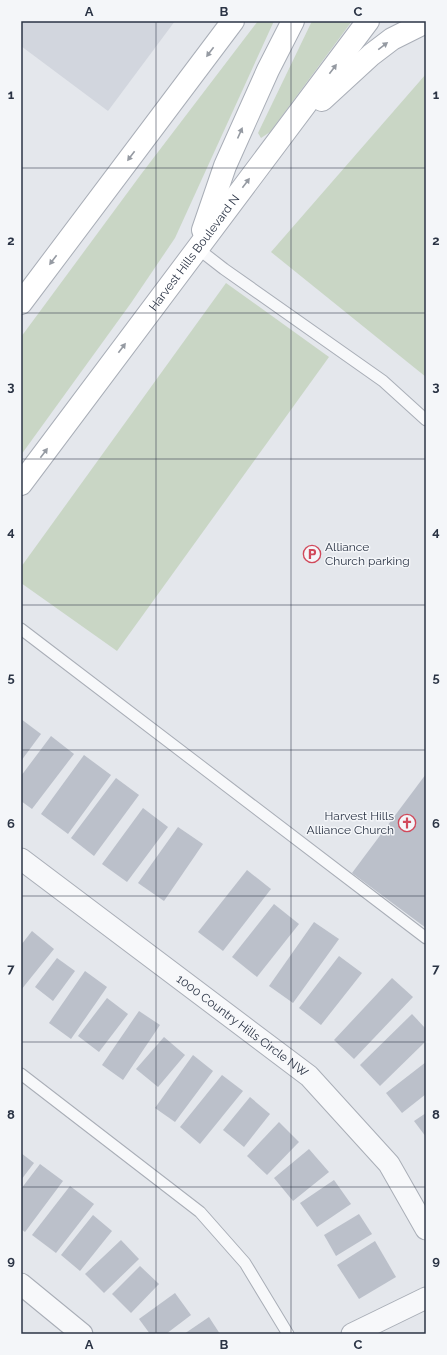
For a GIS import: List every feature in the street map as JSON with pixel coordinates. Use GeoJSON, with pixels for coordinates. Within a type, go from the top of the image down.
{"type":"FeatureCollection","features":[{"type":"Feature","properties":{"kind":"main road"},"geometry":{"type":"LineString","coordinates":[[21,303],[233,21]]}},
{"type":"Feature","properties":{"kind":"main road"},"geometry":{"type":"LineString","coordinates":[[197,248],[225,166],[268,70],[293,21]]}},
{"type":"Feature","properties":{"kind":"main road","name":"Harvest Hills Boulevard N"},"geometry":{"type":"LineString","coordinates":[[21,484],[368,21]]}},
{"type":"Feature","properties":{"kind":"main road"},"geometry":{"type":"LineString","coordinates":[[281,137],[371,55],[392,39],[426,22]]}},
{"type":"Feature","properties":{"kind":"street","name":"1000 Country Hills Circle NW"},"geometry":{"type":"LineString","coordinates":[[21,859],[309,1076],[389,1164],[426,1229]]}},
{"type":"Feature","properties":{"kind":"street"},"geometry":{"type":"LineString","coordinates":[[25,1293],[82,1334]]}},
{"type":"Feature","properties":{"kind":"street"},"geometry":{"type":"LineString","coordinates":[[352,1334],[426,1298]]}},
{"type":"Feature","properties":{"kind":"lane"},"geometry":{"type":"LineString","coordinates":[[197,248],[224,269],[383,381],[426,420]]}},
{"type":"Feature","properties":{"kind":"lane"},"geometry":{"type":"LineString","coordinates":[[21,629],[426,938]]}},
{"type":"Feature","properties":{"kind":"lane"},"geometry":{"type":"LineString","coordinates":[[21,1074],[200,1212],[245,1263],[288,1334]]}},
{"type":"Feature","properties":{"kind":"shaded area"},"geometry":{"type":"Polygon","coordinates":[[[21,21],[175,21],[108,111],[21,46],[21,21]]]}},
{"type":"Feature","properties":{"kind":"green space"},"geometry":{"type":"Polygon","coordinates":[[[258,21],[274,21],[175,238],[131,303],[21,455],[21,337],[142,173],[258,21]]]}},
{"type":"Feature","properties":{"kind":"green space"},"geometry":{"type":"Polygon","coordinates":[[[312,21],[352,21],[270,132],[261,138],[258,133],[312,21]]]}},
{"type":"Feature","properties":{"kind":"green space"},"geometry":{"type":"Polygon","coordinates":[[[426,74],[426,377],[271,252],[426,74]]]}},
{"type":"Feature","properties":{"kind":"green space"},"geometry":{"type":"Polygon","coordinates":[[[226,283],[329,357],[117,651],[21,583],[21,567],[226,283]]]}},
{"type":"Feature","properties":{"kind":"building"},"geometry":{"type":"Polygon","coordinates":[[[21,719],[41,734],[21,761],[21,719]]]}},
{"type":"Feature","properties":{"kind":"building"},"geometry":{"type":"Polygon","coordinates":[[[51,736],[74,754],[32,809],[21,801],[21,776],[51,736]]]}},
{"type":"Feature","properties":{"kind":"building"},"geometry":{"type":"Polygon","coordinates":[[[84,755],[111,775],[68,834],[41,814],[84,755]]]}},
{"type":"Feature","properties":{"kind":"building","name":"Harvest Hills Alliance Church"},"geometry":{"type":"Polygon","coordinates":[[[426,774],[426,928],[352,873],[426,774]]]}},
{"type":"Feature","properties":{"kind":"building"},"geometry":{"type":"Polygon","coordinates":[[[116,778],[139,795],[94,856],[71,838],[116,778]]]}},
{"type":"Feature","properties":{"kind":"building"},"geometry":{"type":"Polygon","coordinates":[[[143,808],[168,827],[127,882],[102,864],[143,808]]]}},
{"type":"Feature","properties":{"kind":"building"},"geometry":{"type":"Polygon","coordinates":[[[178,827],[203,844],[164,901],[138,883],[178,827]]]}},
{"type":"Feature","properties":{"kind":"building"},"geometry":{"type":"Polygon","coordinates":[[[247,870],[271,889],[223,951],[198,932],[247,870]]]}},
{"type":"Feature","properties":{"kind":"building"},"geometry":{"type":"Polygon","coordinates":[[[274,904],[299,924],[257,977],[232,957],[274,904]]]}},
{"type":"Feature","properties":{"kind":"building"},"geometry":{"type":"Polygon","coordinates":[[[314,922],[339,939],[293,1003],[269,986],[314,922]]]}},
{"type":"Feature","properties":{"kind":"building"},"geometry":{"type":"Polygon","coordinates":[[[32,931],[54,949],[21,990],[21,945],[32,931]]]}},
{"type":"Feature","properties":{"kind":"building"},"geometry":{"type":"Polygon","coordinates":[[[339,956],[362,973],[321,1025],[299,1008],[339,956]]]}},
{"type":"Feature","properties":{"kind":"building"},"geometry":{"type":"Polygon","coordinates":[[[57,958],[75,971],[53,1001],[35,987],[57,958]]]}},
{"type":"Feature","properties":{"kind":"building"},"geometry":{"type":"Polygon","coordinates":[[[85,971],[107,987],[71,1039],[49,1023],[85,971]]]}},
{"type":"Feature","properties":{"kind":"building"},"geometry":{"type":"Polygon","coordinates":[[[392,978],[413,997],[354,1059],[334,1040],[392,978]]]}},
{"type":"Feature","properties":{"kind":"building"},"geometry":{"type":"Polygon","coordinates":[[[107,998],[128,1014],[99,1052],[78,1036],[107,998]]]}},
{"type":"Feature","properties":{"kind":"building"},"geometry":{"type":"Polygon","coordinates":[[[139,1011],[160,1025],[123,1080],[102,1065],[139,1011]]]}},
{"type":"Feature","properties":{"kind":"building"},"geometry":{"type":"Polygon","coordinates":[[[412,1014],[426,1029],[426,1041],[380,1086],[360,1065],[412,1014]]]}},
{"type":"Feature","properties":{"kind":"building"},"geometry":{"type":"Polygon","coordinates":[[[164,1037],[185,1055],[158,1087],[136,1069],[164,1037]]]}},
{"type":"Feature","properties":{"kind":"building"},"geometry":{"type":"Polygon","coordinates":[[[193,1055],[213,1071],[175,1122],[155,1108],[193,1055]]]}},
{"type":"Feature","properties":{"kind":"building"},"geometry":{"type":"Polygon","coordinates":[[[426,1062],[426,1094],[402,1113],[386,1093],[426,1062]]]}},
{"type":"Feature","properties":{"kind":"building"},"geometry":{"type":"Polygon","coordinates":[[[222,1075],[243,1091],[200,1144],[180,1127],[222,1075]]]}},
{"type":"Feature","properties":{"kind":"building"},"geometry":{"type":"Polygon","coordinates":[[[250,1097],[270,1114],[244,1147],[223,1130],[250,1097]]]}},
{"type":"Feature","properties":{"kind":"building"},"geometry":{"type":"Polygon","coordinates":[[[426,1113],[426,1137],[414,1121],[426,1113]]]}},
{"type":"Feature","properties":{"kind":"building"},"geometry":{"type":"Polygon","coordinates":[[[279,1122],[299,1142],[267,1175],[247,1156],[279,1122]]]}},
{"type":"Feature","properties":{"kind":"building"},"geometry":{"type":"Polygon","coordinates":[[[309,1149],[329,1172],[293,1201],[274,1178],[309,1149]]]}},
{"type":"Feature","properties":{"kind":"building"},"geometry":{"type":"Polygon","coordinates":[[[21,1153],[34,1163],[21,1180],[21,1153]]]}},
{"type":"Feature","properties":{"kind":"building"},"geometry":{"type":"Polygon","coordinates":[[[40,1164],[63,1181],[25,1232],[21,1229],[21,1189],[40,1164]]]}},
{"type":"Feature","properties":{"kind":"building"},"geometry":{"type":"Polygon","coordinates":[[[334,1180],[351,1204],[317,1227],[300,1203],[334,1180]]]}},
{"type":"Feature","properties":{"kind":"building"},"geometry":{"type":"Polygon","coordinates":[[[70,1186],[94,1204],[56,1253],[32,1235],[70,1186]]]}},
{"type":"Feature","properties":{"kind":"building"},"geometry":{"type":"Polygon","coordinates":[[[359,1214],[372,1234],[336,1256],[324,1235],[359,1214]]]}},
{"type":"Feature","properties":{"kind":"building"},"geometry":{"type":"Polygon","coordinates":[[[93,1215],[112,1231],[80,1271],[61,1255],[93,1215]]]}},
{"type":"Feature","properties":{"kind":"building"},"geometry":{"type":"Polygon","coordinates":[[[121,1240],[139,1259],[104,1293],[85,1274],[121,1240]]]}},
{"type":"Feature","properties":{"kind":"building"},"geometry":{"type":"Polygon","coordinates":[[[375,1241],[396,1277],[359,1299],[337,1265],[375,1241]]]}},
{"type":"Feature","properties":{"kind":"building"},"geometry":{"type":"Polygon","coordinates":[[[140,1266],[159,1284],[131,1313],[112,1294],[140,1266]]]}},
{"type":"Feature","properties":{"kind":"building"},"geometry":{"type":"Polygon","coordinates":[[[175,1293],[191,1315],[166,1334],[150,1334],[139,1319],[175,1293]]]}},
{"type":"Feature","properties":{"kind":"building"},"geometry":{"type":"Polygon","coordinates":[[[209,1317],[220,1334],[184,1334],[209,1317]]]}},
{"type":"Feature","properties":{"kind":"place","name":"Alliance Church parking"},"geometry":{"type":"Point","coordinates":[312,554]}},
{"type":"Feature","properties":{"kind":"place","name":"Harvest Hills Alliance Church"},"geometry":{"type":"Point","coordinates":[407,823]}}]}
